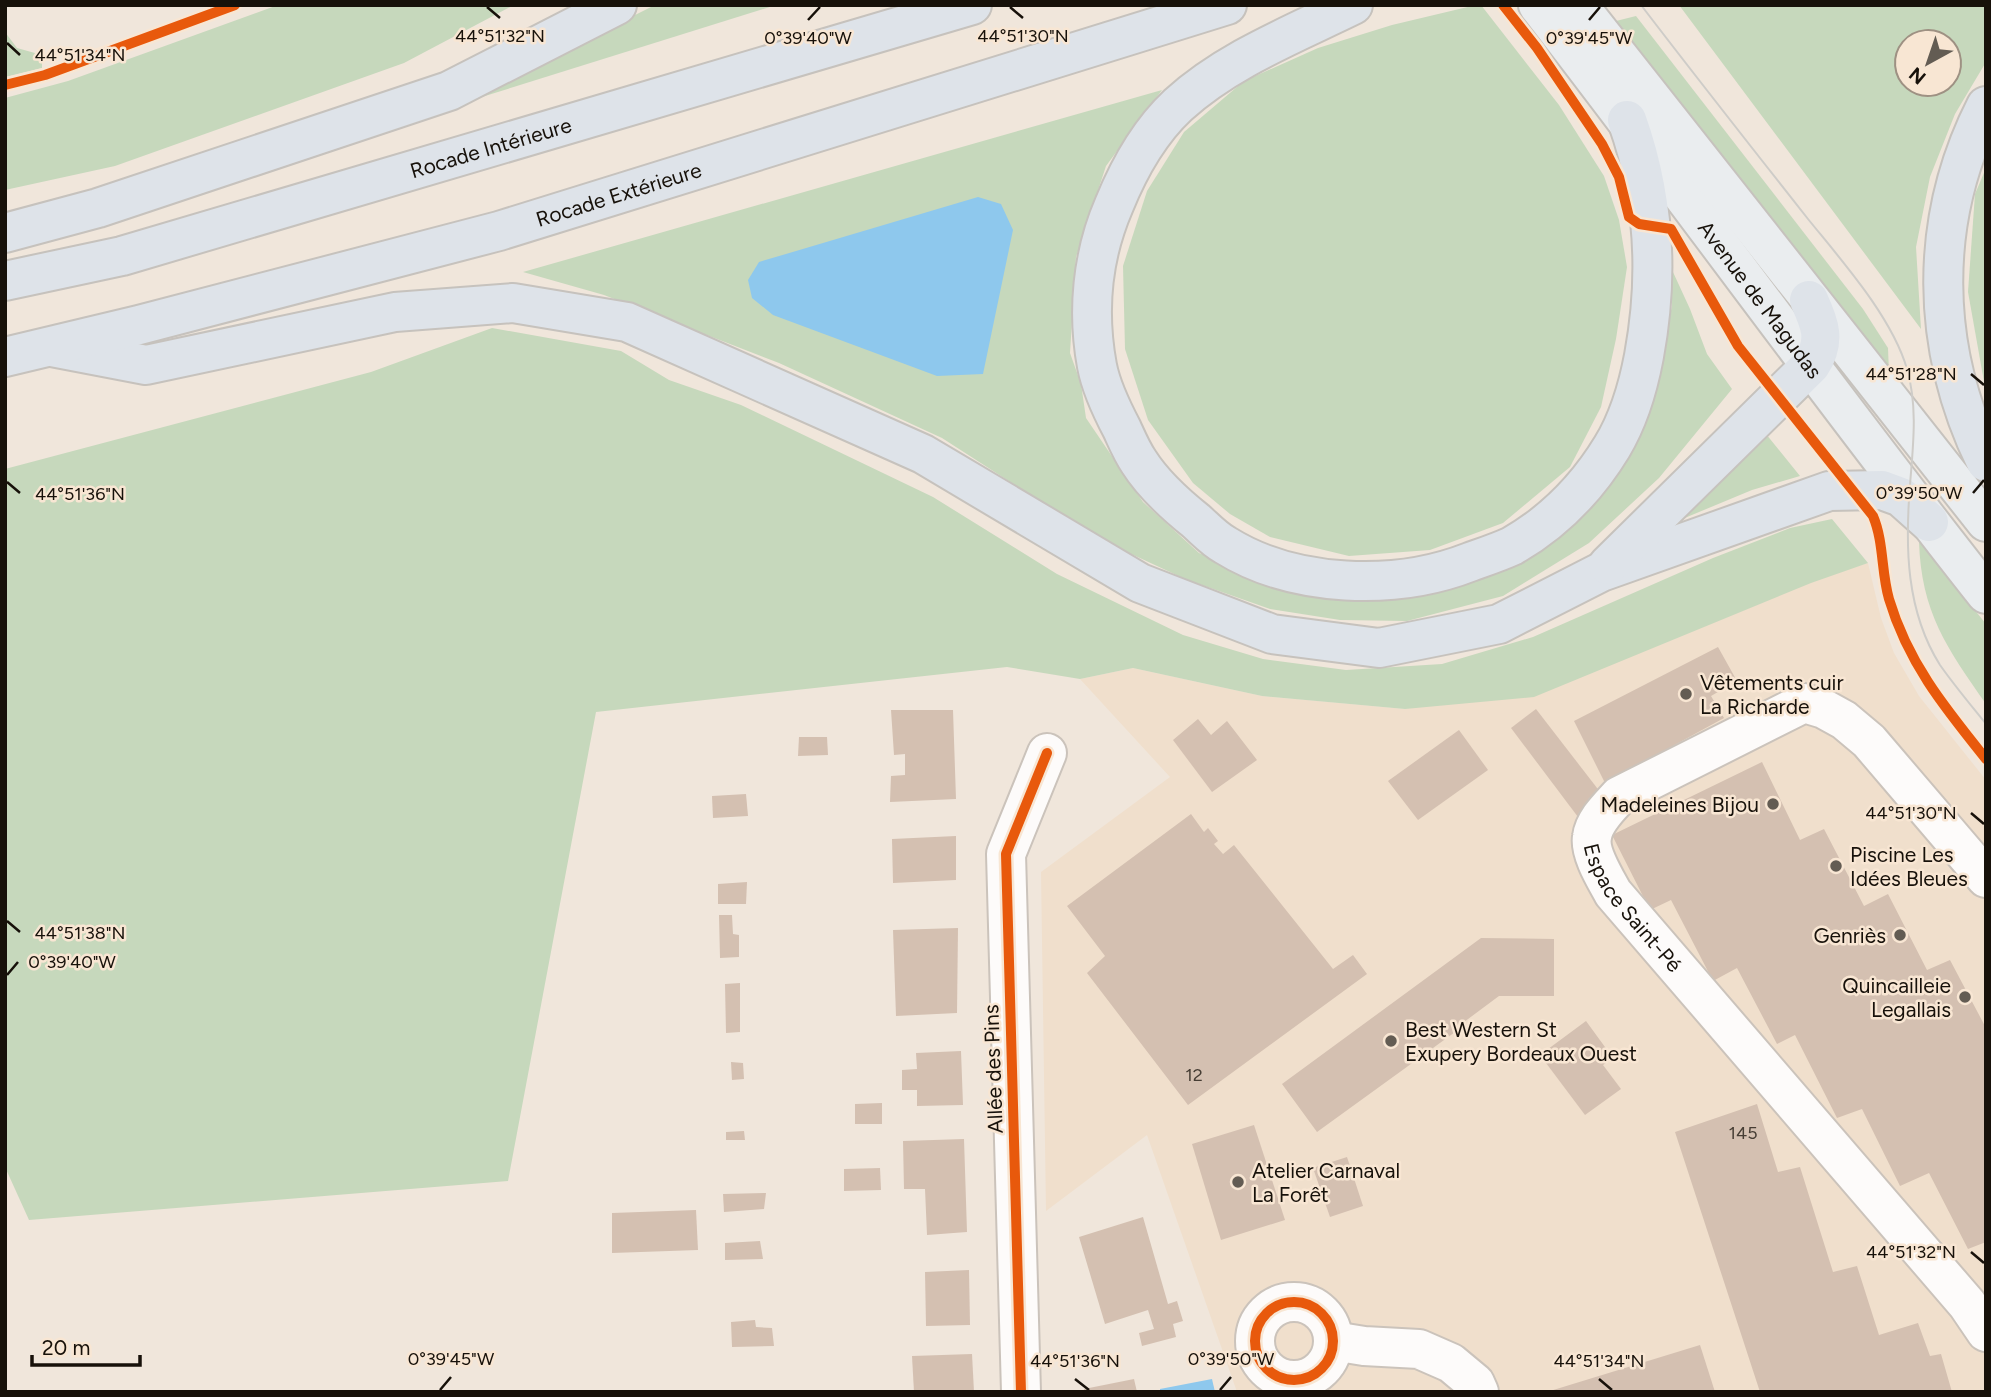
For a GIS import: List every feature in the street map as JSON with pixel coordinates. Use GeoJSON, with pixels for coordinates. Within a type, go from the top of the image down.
{"type":"FeatureCollection","features":[{"type":"Feature","properties":{"kind":"highway"},"geometry":{"type":"LineString","coordinates":[[5,233],[98,208],[449,91],[617,5]]}},
{"type":"Feature","properties":{"kind":"highway","name":"Rocade Intérieure"},"geometry":{"type":"LineString","coordinates":[[5,281],[122,256],[972,5]]}},
{"type":"Feature","properties":{"kind":"highway","name":"Rocade Extérieure"},"geometry":{"type":"LineString","coordinates":[[5,357],[499,232],[1227,5]]}},
{"type":"Feature","properties":{"kind":"highway"},"geometry":{"type":"LineString","coordinates":[[1353,5],[1229,68],[1179,105],[1149,138],[1127,175],[1107,222],[1095,264],[1092,319],[1097,370],[1115,415],[1139,462],[1180,508],[1224,545],[1275,568],[1323,579],[1391,582],[1449,570],[1511,546],[1544,524],[1565,509],[1601,465],[1625,426],[1640,373],[1649,328],[1654,273],[1647,192],[1638,152],[1626,120]]}},
{"type":"Feature","properties":{"kind":"highway"},"geometry":{"type":"LineString","coordinates":[[1986,106],[1971,135],[1953,192],[1943,256],[1946,337],[1958,391],[1986,462]]}},
{"type":"Feature","properties":{"kind":"highway"},"geometry":{"type":"LineString","coordinates":[[1601,572],[1811,365],[1822,340],[1820,324],[1809,300]]}},
{"type":"Feature","properties":{"kind":"highway"},"geometry":{"type":"LineString","coordinates":[[52,347],[146,365],[395,312],[513,303],[627,322],[923,454],[1140,583],[1272,634],[1379,648],[1499,624],[1601,572],[1829,491],[1882,490],[1902,497],[1929,522]]}},
{"type":"Feature","properties":{"kind":"main road","name":"Avenue de Magudas"},"geometry":{"type":"LineString","coordinates":[[1538,5],[1580,24],[1809,300],[1986,522]]}},
{"type":"Feature","properties":{"kind":"main road","name":"Avenue de Magudas"},"geometry":{"type":"LineString","coordinates":[[1580,24],[1626,120],[1986,594]]}},
{"type":"Feature","properties":{"kind":"street","name":"Espace Saint-Pé"},"geometry":{"type":"LineString","coordinates":[[1986,878],[1869,741],[1844,720],[1824,709],[1804,703],[1619,796],[1602,813],[1591,837],[1598,865],[1613,893],[1967,1304],[1986,1332]]}},
{"type":"Feature","properties":{"kind":"street","name":"Allée des Pins"},"geometry":{"type":"LineString","coordinates":[[1021,1392],[1006,854],[1047,753]]}},
{"type":"Feature","properties":{"kind":"street"},"geometry":{"type":"LineString","coordinates":[[1334,1341],[1364,1346],[1419,1349],[1451,1363],[1475,1384],[1479,1392]]}},
{"type":"Feature","properties":{"kind":"shaded area"},"geometry":{"type":"Polygon","coordinates":[[[1868,563],[1881,618],[1894,653],[1919,696],[1986,780],[1986,1392],[1237,1392],[1147,1135],[1046,1211],[1041,872],[1170,777],[1080,679],[1133,668],[1262,696],[1405,709],[1868,563]]]}},
{"type":"Feature","properties":{"kind":"green space"},"geometry":{"type":"Polygon","coordinates":[[[278,5],[514,5],[404,63],[115,166],[5,190],[5,98],[68,81],[278,5]]]}},
{"type":"Feature","properties":{"kind":"green space"},"geometry":{"type":"Polygon","coordinates":[[[655,5],[776,5],[456,105],[655,5]]]}},
{"type":"Feature","properties":{"kind":"green space"},"geometry":{"type":"Polygon","coordinates":[[[1481,5],[1559,105],[1604,176],[1619,220],[1627,267],[1616,339],[1601,407],[1570,467],[1503,523],[1430,550],[1349,556],[1270,537],[1230,514],[1193,483],[1148,420],[1125,349],[1123,266],[1147,191],[1184,132],[1244,81],[1318,48],[1392,25],[1481,5]]]}},
{"type":"Feature","properties":{"kind":"green space"},"geometry":{"type":"Polygon","coordinates":[[[1679,5],[1986,5],[1986,62],[1955,114],[1930,177],[1916,247],[1921,329],[1679,5]]]}},
{"type":"Feature","properties":{"kind":"green space"},"geometry":{"type":"Polygon","coordinates":[[[1636,16],[1863,309],[1888,348],[1889,373],[1616,21],[1636,16]]]}},
{"type":"Feature","properties":{"kind":"green space"},"geometry":{"type":"Polygon","coordinates":[[[5,32],[17,48],[42,55],[42,68],[5,77],[5,32]]]}},
{"type":"Feature","properties":{"kind":"green space"},"geometry":{"type":"Polygon","coordinates":[[[1162,90],[1106,166],[1076,257],[1070,353],[1081,384],[1086,418],[1143,502],[1199,553],[1276,585],[1394,598],[1625,463],[1657,388],[1672,305],[1667,259],[1707,354],[1732,389],[1659,478],[1589,543],[1503,596],[1407,621],[1340,620],[1270,609],[1185,579],[1099,539],[942,438],[779,363],[604,295],[523,272],[1162,90]]]}},
{"type":"Feature","properties":{"kind":"green space"},"geometry":{"type":"Polygon","coordinates":[[[1986,168],[1986,393],[1968,292],[1975,194],[1986,168]]]}},
{"type":"Feature","properties":{"kind":"green space"},"geometry":{"type":"Polygon","coordinates":[[[492,328],[621,351],[669,380],[741,405],[933,497],[1057,574],[1183,635],[1263,659],[1346,670],[1442,664],[1533,637],[1713,558],[1790,528],[1832,519],[1868,563],[1811,583],[1534,697],[1405,709],[1262,696],[1133,668],[1080,679],[1007,667],[596,712],[508,1181],[29,1220],[5,1167],[5,469],[371,372],[492,328]]]}},
{"type":"Feature","properties":{"kind":"green space"},"geometry":{"type":"Polygon","coordinates":[[[1766,434],[1800,476],[1752,490],[1663,527],[1766,434]]]}},
{"type":"Feature","properties":{"kind":"green space"},"geometry":{"type":"Polygon","coordinates":[[[1919,541],[1986,624],[1986,704],[1948,647],[1931,609],[1925,589],[1919,541]]]}},
{"type":"Feature","properties":{"kind":"water"},"geometry":{"type":"Polygon","coordinates":[[[978,197],[1001,204],[1013,230],[983,374],[937,376],[773,315],[752,298],[748,280],[759,262],[978,197]]]}},
{"type":"Feature","properties":{"kind":"water"},"geometry":{"type":"Polygon","coordinates":[[[1212,1379],[1215,1392],[1160,1392],[1160,1389],[1212,1379]]]}},
{"type":"Feature","properties":{"kind":"building"},"geometry":{"type":"Polygon","coordinates":[[[1718,647],[1737,681],[1711,696],[1724,718],[1605,783],[1574,721],[1718,647]]]}},
{"type":"Feature","properties":{"kind":"building"},"geometry":{"type":"Polygon","coordinates":[[[1536,709],[1604,797],[1578,817],[1511,728],[1536,709]]]}},
{"type":"Feature","properties":{"kind":"building"},"geometry":{"type":"Polygon","coordinates":[[[891,710],[953,710],[956,799],[890,802],[891,776],[905,775],[905,754],[894,755],[891,710]]]}},
{"type":"Feature","properties":{"kind":"building"},"geometry":{"type":"Polygon","coordinates":[[[1198,719],[1211,735],[1227,721],[1257,760],[1212,792],[1173,740],[1198,719]]]}},
{"type":"Feature","properties":{"kind":"building"},"geometry":{"type":"Polygon","coordinates":[[[1459,730],[1488,770],[1418,820],[1388,781],[1459,730]]]}},
{"type":"Feature","properties":{"kind":"building"},"geometry":{"type":"Polygon","coordinates":[[[799,737],[827,737],[828,755],[798,756],[799,737]]]}},
{"type":"Feature","properties":{"kind":"building"},"geometry":{"type":"Polygon","coordinates":[[[1762,762],[1800,840],[1824,829],[1864,906],[1888,894],[1927,970],[1950,960],[1986,1028],[1986,1242],[1968,1249],[1929,1173],[1900,1186],[1862,1109],[1837,1118],[1795,1035],[1777,1044],[1737,968],[1713,981],[1671,900],[1650,910],[1612,835],[1762,762]]]}},
{"type":"Feature","properties":{"kind":"building"},"geometry":{"type":"Polygon","coordinates":[[[746,794],[748,816],[713,818],[712,796],[746,794]]]}},
{"type":"Feature","properties":{"kind":"building"},"geometry":{"type":"Polygon","coordinates":[[[1191,814],[1204,832],[1208,828],[1218,841],[1214,844],[1223,854],[1234,845],[1333,969],[1353,955],[1367,974],[1188,1105],[1087,973],[1105,956],[1067,906],[1191,814]]]}},
{"type":"Feature","properties":{"kind":"building"},"geometry":{"type":"Polygon","coordinates":[[[956,836],[956,880],[893,883],[892,839],[956,836]]]}},
{"type":"Feature","properties":{"kind":"building"},"geometry":{"type":"Polygon","coordinates":[[[747,882],[746,904],[718,904],[718,884],[747,882]]]}},
{"type":"Feature","properties":{"kind":"building"},"geometry":{"type":"Polygon","coordinates":[[[719,915],[732,915],[733,934],[739,935],[739,957],[720,958],[719,915]]]}},
{"type":"Feature","properties":{"kind":"building"},"geometry":{"type":"Polygon","coordinates":[[[958,928],[957,1013],[896,1016],[893,930],[958,928]]]}},
{"type":"Feature","properties":{"kind":"building","name":"Best Western St Exupery Bordeaux Ouest"},"geometry":{"type":"Polygon","coordinates":[[[1481,938],[1554,939],[1554,996],[1499,996],[1460,1025],[1462,1027],[1317,1132],[1282,1084],[1481,938]]]}},
{"type":"Feature","properties":{"kind":"building"},"geometry":{"type":"Polygon","coordinates":[[[740,983],[740,1032],[726,1033],[725,984],[740,983]]]}},
{"type":"Feature","properties":{"kind":"building"},"geometry":{"type":"Polygon","coordinates":[[[1586,1021],[1613,1058],[1603,1065],[1621,1089],[1585,1115],[1540,1055],[1586,1021]]]}},
{"type":"Feature","properties":{"kind":"building"},"geometry":{"type":"Polygon","coordinates":[[[961,1051],[963,1105],[917,1106],[917,1090],[902,1090],[902,1070],[917,1069],[916,1053],[961,1051]]]}},
{"type":"Feature","properties":{"kind":"building"},"geometry":{"type":"Polygon","coordinates":[[[731,1062],[743,1063],[744,1079],[732,1080],[731,1062]]]}},
{"type":"Feature","properties":{"kind":"building"},"geometry":{"type":"Polygon","coordinates":[[[882,1103],[882,1124],[855,1124],[855,1104],[882,1103]]]}},
{"type":"Feature","properties":{"kind":"building"},"geometry":{"type":"Polygon","coordinates":[[[1757,1104],[1778,1172],[1800,1167],[1833,1272],[1857,1266],[1879,1335],[1918,1323],[1930,1356],[1941,1354],[1952,1392],[1760,1392],[1675,1132],[1757,1104]]]}},
{"type":"Feature","properties":{"kind":"building","name":"Atelier Carnaval La Forêt"},"geometry":{"type":"Polygon","coordinates":[[[1254,1125],[1285,1220],[1221,1240],[1192,1144],[1254,1125]]]}},
{"type":"Feature","properties":{"kind":"building"},"geometry":{"type":"Polygon","coordinates":[[[744,1131],[745,1140],[726,1140],[726,1132],[744,1131]]]}},
{"type":"Feature","properties":{"kind":"building"},"geometry":{"type":"Polygon","coordinates":[[[964,1139],[967,1232],[927,1235],[925,1189],[904,1189],[903,1141],[964,1139]]]}},
{"type":"Feature","properties":{"kind":"building"},"geometry":{"type":"Polygon","coordinates":[[[1347,1157],[1363,1206],[1330,1217],[1313,1168],[1347,1157]]]}},
{"type":"Feature","properties":{"kind":"building"},"geometry":{"type":"Polygon","coordinates":[[[880,1168],[881,1190],[844,1191],[844,1169],[880,1168]]]}},
{"type":"Feature","properties":{"kind":"building"},"geometry":{"type":"Polygon","coordinates":[[[766,1193],[764,1209],[724,1212],[723,1194],[766,1193]]]}},
{"type":"Feature","properties":{"kind":"building"},"geometry":{"type":"Polygon","coordinates":[[[696,1210],[698,1250],[612,1253],[612,1213],[696,1210]]]}},
{"type":"Feature","properties":{"kind":"building"},"geometry":{"type":"Polygon","coordinates":[[[1143,1217],[1168,1304],[1177,1301],[1183,1321],[1173,1324],[1176,1337],[1142,1346],[1139,1333],[1154,1329],[1148,1310],[1105,1324],[1079,1237],[1143,1217]]]}},
{"type":"Feature","properties":{"kind":"building"},"geometry":{"type":"Polygon","coordinates":[[[760,1241],[763,1259],[725,1260],[725,1243],[760,1241]]]}},
{"type":"Feature","properties":{"kind":"building"},"geometry":{"type":"Polygon","coordinates":[[[969,1270],[970,1325],[926,1326],[925,1272],[969,1270]]]}},
{"type":"Feature","properties":{"kind":"building"},"geometry":{"type":"Polygon","coordinates":[[[755,1320],[756,1327],[772,1328],[774,1346],[732,1347],[731,1322],[755,1320]]]}},
{"type":"Feature","properties":{"kind":"building"},"geometry":{"type":"Polygon","coordinates":[[[1700,1345],[1715,1392],[1550,1392],[1550,1391],[1700,1345]]]}},
{"type":"Feature","properties":{"kind":"building"},"geometry":{"type":"Polygon","coordinates":[[[972,1354],[974,1392],[914,1392],[912,1356],[972,1354]]]}},
{"type":"Feature","properties":{"kind":"building"},"geometry":{"type":"Polygon","coordinates":[[[1134,1379],[1137,1392],[1084,1392],[1084,1389],[1134,1379]]]}},
{"type":"Feature","properties":{"kind":"tram line"},"geometry":{"type":"LineString","coordinates":[[1641,5],[1865,290],[1900,349],[1907,369],[1914,412],[1908,508],[1908,555],[1914,601],[1920,623],[1940,665],[1986,724]]}},
{"type":"Feature","properties":{"kind":"cycle path"},"geometry":{"type":"LineString","coordinates":[[5,85],[45,75],[235,5]]}},
{"type":"Feature","properties":{"kind":"cycle path"},"geometry":{"type":"LineString","coordinates":[[1503,5],[1537,48],[1602,144],[1619,177],[1629,217],[1639,224],[1671,229],[1738,346],[1873,516],[1879,536],[1889,599],[1906,644],[1942,703],[1986,759]]}},
{"type":"Feature","properties":{"kind":"cycle path"},"geometry":{"type":"LineString","coordinates":[[1021,1392],[1006,854],[1047,753]]}},
{"type":"Feature","properties":{"kind":"cycle path"},"geometry":{"type":"LineString","coordinates":[[1294,1302],[1309,1305],[1326,1319],[1333,1341],[1330,1356],[1316,1373],[1294,1380],[1279,1377],[1262,1363],[1255,1341],[1258,1326],[1272,1309],[1294,1302]]}},
{"type":"Feature","properties":{"kind":"place","name":"Vêtements cuir La Richarde"},"geometry":{"type":"Point","coordinates":[1686,694]}},
{"type":"Feature","properties":{"kind":"place","name":"Madeleines Bijou"},"geometry":{"type":"Point","coordinates":[1773,804]}},
{"type":"Feature","properties":{"kind":"place","name":"Piscine Les Idées Bleues"},"geometry":{"type":"Point","coordinates":[1836,866]}},
{"type":"Feature","properties":{"kind":"place","name":"Genriès"},"geometry":{"type":"Point","coordinates":[1900,935]}},
{"type":"Feature","properties":{"kind":"place","name":"Quincailleie Legallais"},"geometry":{"type":"Point","coordinates":[1965,997]}},
{"type":"Feature","properties":{"kind":"place","name":"Best Western St Exupery Bordeaux Ouest"},"geometry":{"type":"Point","coordinates":[1391,1041]}},
{"type":"Feature","properties":{"kind":"place","name":"Atelier Carnaval La Forêt"},"geometry":{"type":"Point","coordinates":[1238,1182]}}]}
